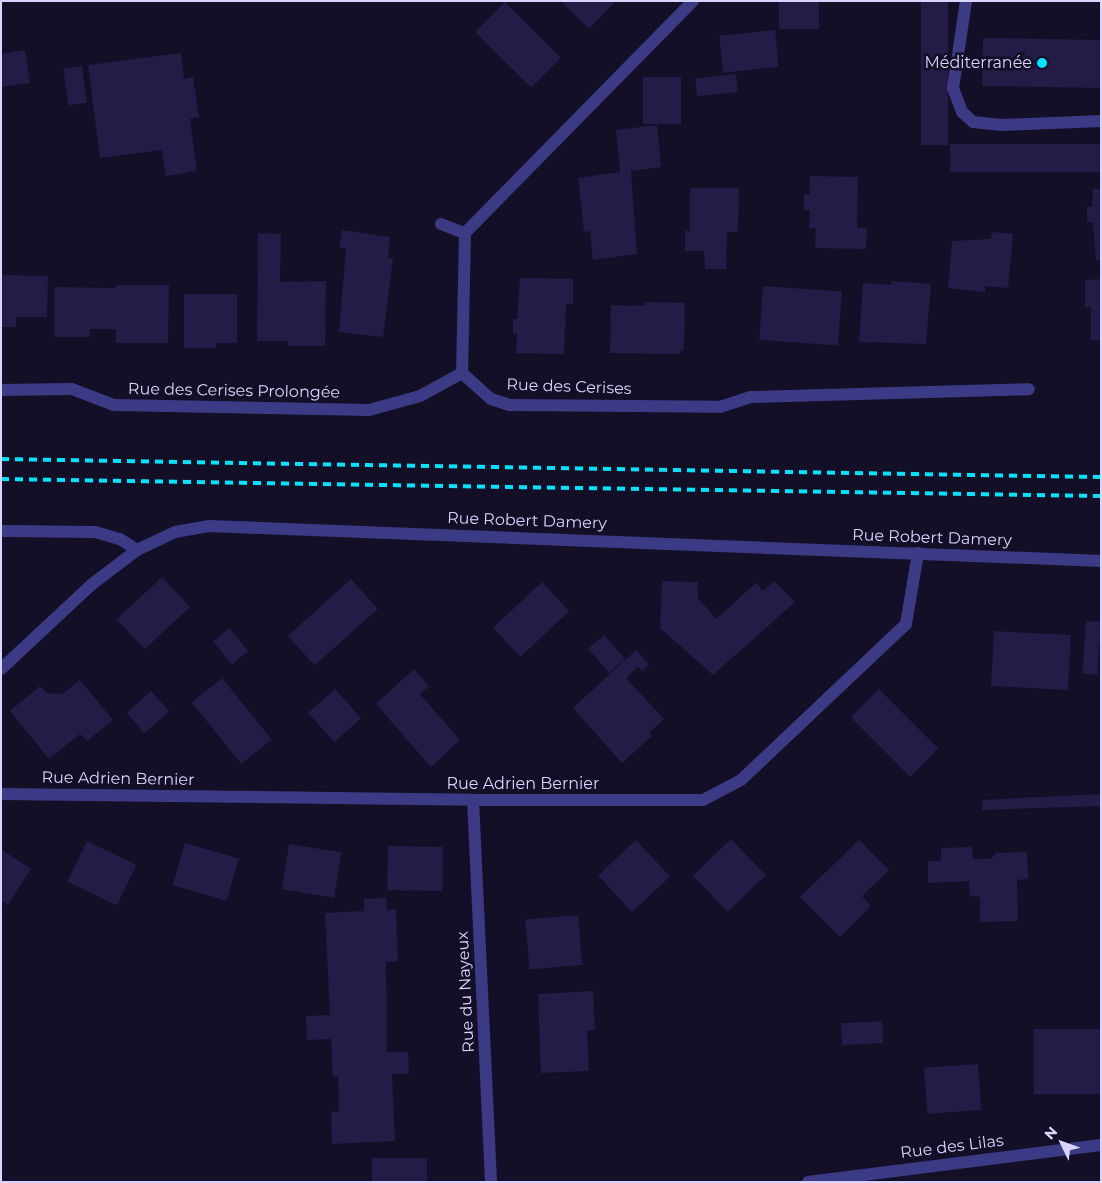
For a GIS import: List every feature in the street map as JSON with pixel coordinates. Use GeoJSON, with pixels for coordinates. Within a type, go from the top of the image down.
{"type":"FeatureCollection","features":[{"type":"Feature","properties":{"kind":"street"},"geometry":{"type":"LineString","coordinates":[[462,373],[466,233],[693,1]]}},
{"type":"Feature","properties":{"kind":"street"},"geometry":{"type":"LineString","coordinates":[[966,1],[953,88],[962,112],[973,122],[1002,125],[1101,121]]}},
{"type":"Feature","properties":{"kind":"street"},"geometry":{"type":"LineString","coordinates":[[441,224],[466,233]]}},
{"type":"Feature","properties":{"kind":"street","name":"Rue des Cerises"},"geometry":{"type":"LineString","coordinates":[[462,373],[491,399],[510,405],[720,407],[751,397],[1029,389]]}},
{"type":"Feature","properties":{"kind":"street","name":"Rue des Cerises Prolongée"},"geometry":{"type":"LineString","coordinates":[[1,390],[72,388],[114,405],[369,410],[420,396],[462,373]]}},
{"type":"Feature","properties":{"kind":"street","name":"Rue Robert Damery"},"geometry":{"type":"LineString","coordinates":[[1,669],[91,585],[137,550],[175,532],[208,526],[1101,561]]}},
{"type":"Feature","properties":{"kind":"street"},"geometry":{"type":"LineString","coordinates":[[1,531],[95,532],[120,539],[137,550]]}},
{"type":"Feature","properties":{"kind":"street","name":"Rue Adrien Bernier"},"geometry":{"type":"LineString","coordinates":[[1,794],[473,800],[703,800],[741,780],[906,624],[918,553]]}},
{"type":"Feature","properties":{"kind":"street","name":"Rue du Nayeux"},"geometry":{"type":"LineString","coordinates":[[473,800],[491,1182]]}},
{"type":"Feature","properties":{"kind":"street","name":"Rue des Lilas"},"geometry":{"type":"LineString","coordinates":[[808,1182],[1101,1145]]}},
{"type":"Feature","properties":{"kind":"building"},"geometry":{"type":"Polygon","coordinates":[[[561,1],[616,1],[589,29],[561,1]]]}},
{"type":"Feature","properties":{"kind":"building"},"geometry":{"type":"Polygon","coordinates":[[[779,1],[819,1],[819,29],[779,29],[779,1]]]}},
{"type":"Feature","properties":{"kind":"building"},"geometry":{"type":"Polygon","coordinates":[[[921,1],[948,1],[948,145],[921,145],[921,1]]]}},
{"type":"Feature","properties":{"kind":"building"},"geometry":{"type":"Polygon","coordinates":[[[505,2],[561,58],[531,88],[475,32],[505,2]]]}},
{"type":"Feature","properties":{"kind":"building"},"geometry":{"type":"Polygon","coordinates":[[[775,30],[779,67],[723,73],[719,36],[775,30]]]}},
{"type":"Feature","properties":{"kind":"building","name":"Méditerranée"},"geometry":{"type":"Polygon","coordinates":[[[983,38],[1101,40],[1100,88],[982,86],[983,38]]]}},
{"type":"Feature","properties":{"kind":"building"},"geometry":{"type":"Polygon","coordinates":[[[25,50],[30,83],[1,87],[1,54],[25,50]]]}},
{"type":"Feature","properties":{"kind":"building"},"geometry":{"type":"Polygon","coordinates":[[[181,53],[184,79],[193,77],[199,117],[190,119],[197,171],[166,176],[162,150],[100,158],[88,65],[181,53]]]}},
{"type":"Feature","properties":{"kind":"building"},"geometry":{"type":"Polygon","coordinates":[[[82,66],[87,103],[68,105],[63,69],[82,66]]]}},
{"type":"Feature","properties":{"kind":"building"},"geometry":{"type":"Polygon","coordinates":[[[736,74],[738,92],[697,96],[695,78],[736,74]]]}},
{"type":"Feature","properties":{"kind":"building"},"geometry":{"type":"Polygon","coordinates":[[[643,77],[681,77],[681,124],[643,124],[643,77]]]}},
{"type":"Feature","properties":{"kind":"building"},"geometry":{"type":"Polygon","coordinates":[[[657,125],[661,167],[631,171],[637,254],[593,260],[590,231],[584,232],[578,178],[620,172],[616,130],[657,125]]]}},
{"type":"Feature","properties":{"kind":"building"},"geometry":{"type":"Polygon","coordinates":[[[950,144],[1101,144],[1101,172],[950,172],[950,144]]]}},
{"type":"Feature","properties":{"kind":"building"},"geometry":{"type":"Polygon","coordinates":[[[810,176],[858,177],[857,228],[867,228],[866,249],[815,248],[816,228],[809,228],[810,210],[804,210],[804,194],[810,194],[810,176]]]}},
{"type":"Feature","properties":{"kind":"building"},"geometry":{"type":"Polygon","coordinates":[[[690,188],[739,188],[738,232],[727,232],[726,269],[705,269],[704,251],[685,251],[685,231],[690,231],[690,188]]]}},
{"type":"Feature","properties":{"kind":"building"},"geometry":{"type":"Polygon","coordinates":[[[1093,189],[1101,189],[1101,260],[1096,260],[1093,222],[1087,222],[1087,207],[1092,207],[1093,189]]]}},
{"type":"Feature","properties":{"kind":"building"},"geometry":{"type":"Polygon","coordinates":[[[342,230],[390,237],[388,258],[393,258],[383,337],[339,332],[346,248],[339,248],[342,230]]]}},
{"type":"Feature","properties":{"kind":"building"},"geometry":{"type":"Polygon","coordinates":[[[992,232],[1013,234],[1008,288],[985,286],[985,292],[948,288],[952,241],[991,239],[992,232]]]}},
{"type":"Feature","properties":{"kind":"building"},"geometry":{"type":"Polygon","coordinates":[[[258,233],[281,234],[280,282],[326,281],[325,346],[288,346],[288,341],[257,341],[258,233]]]}},
{"type":"Feature","properties":{"kind":"building"},"geometry":{"type":"Polygon","coordinates":[[[1,275],[48,276],[47,317],[16,317],[16,327],[1,327],[1,275]]]}},
{"type":"Feature","properties":{"kind":"building"},"geometry":{"type":"Polygon","coordinates":[[[520,278],[573,279],[573,304],[566,304],[564,354],[516,353],[517,333],[513,334],[513,319],[517,319],[520,278]]]}},
{"type":"Feature","properties":{"kind":"building"},"geometry":{"type":"Polygon","coordinates":[[[1101,279],[1101,340],[1091,340],[1091,307],[1085,307],[1085,280],[1101,279]]]}},
{"type":"Feature","properties":{"kind":"building"},"geometry":{"type":"Polygon","coordinates":[[[891,281],[931,284],[926,344],[859,342],[863,283],[891,285],[891,281]]]}},
{"type":"Feature","properties":{"kind":"building"},"geometry":{"type":"Polygon","coordinates":[[[116,285],[169,285],[168,343],[116,343],[116,329],[90,329],[90,337],[54,337],[54,287],[116,288],[116,285]]]}},
{"type":"Feature","properties":{"kind":"building"},"geometry":{"type":"Polygon","coordinates":[[[763,286],[842,292],[838,345],[759,340],[763,286]]]}},
{"type":"Feature","properties":{"kind":"building"},"geometry":{"type":"Polygon","coordinates":[[[184,294],[237,294],[237,343],[216,343],[216,348],[184,348],[184,294]]]}},
{"type":"Feature","properties":{"kind":"building"},"geometry":{"type":"Polygon","coordinates":[[[645,302],[685,303],[684,349],[678,354],[610,353],[611,305],[645,306],[645,302]]]}},
{"type":"Feature","properties":{"kind":"building"},"geometry":{"type":"Polygon","coordinates":[[[162,577],[190,607],[145,649],[117,619],[162,577]]]}},
{"type":"Feature","properties":{"kind":"building"},"geometry":{"type":"Polygon","coordinates":[[[351,579],[378,609],[315,666],[288,636],[351,579]]]}},
{"type":"Feature","properties":{"kind":"building"},"geometry":{"type":"Polygon","coordinates":[[[662,581],[698,582],[698,598],[716,619],[756,583],[763,591],[774,581],[795,602],[713,675],[660,628],[662,581]]]}},
{"type":"Feature","properties":{"kind":"building"},"geometry":{"type":"Polygon","coordinates":[[[542,582],[569,611],[520,657],[493,628],[542,582]]]}},
{"type":"Feature","properties":{"kind":"building"},"geometry":{"type":"Polygon","coordinates":[[[1086,621],[1101,622],[1097,675],[1082,674],[1086,621]]]}},
{"type":"Feature","properties":{"kind":"building"},"geometry":{"type":"Polygon","coordinates":[[[229,628],[248,651],[232,664],[213,641],[229,628]]]}},
{"type":"Feature","properties":{"kind":"building"},"geometry":{"type":"Polygon","coordinates":[[[994,631],[1071,635],[1068,690],[991,686],[994,631]]]}},
{"type":"Feature","properties":{"kind":"building"},"geometry":{"type":"Polygon","coordinates":[[[604,635],[625,659],[609,673],[588,649],[604,635]]]}},
{"type":"Feature","properties":{"kind":"building"},"geometry":{"type":"Polygon","coordinates":[[[636,650],[649,665],[642,671],[638,667],[626,678],[664,719],[649,733],[652,736],[622,763],[573,708],[636,650]]]}},
{"type":"Feature","properties":{"kind":"building"},"geometry":{"type":"Polygon","coordinates":[[[414,669],[429,686],[420,694],[460,740],[431,767],[376,704],[414,669]]]}},
{"type":"Feature","properties":{"kind":"building"},"geometry":{"type":"Polygon","coordinates":[[[222,678],[272,739],[241,764],[192,703],[222,678]]]}},
{"type":"Feature","properties":{"kind":"building"},"geometry":{"type":"Polygon","coordinates":[[[80,680],[113,720],[87,741],[80,734],[49,759],[10,711],[40,686],[47,693],[62,694],[80,680]]]}},
{"type":"Feature","properties":{"kind":"building"},"geometry":{"type":"Polygon","coordinates":[[[335,689],[361,718],[334,742],[308,713],[335,689]]]}},
{"type":"Feature","properties":{"kind":"building"},"geometry":{"type":"Polygon","coordinates":[[[879,689],[938,748],[910,777],[851,717],[879,689]]]}},
{"type":"Feature","properties":{"kind":"building"},"geometry":{"type":"Polygon","coordinates":[[[151,691],[169,711],[145,733],[126,713],[151,691]]]}},
{"type":"Feature","properties":{"kind":"building"},"geometry":{"type":"Polygon","coordinates":[[[1101,794],[1101,806],[982,810],[982,800],[1101,794]]]}},
{"type":"Feature","properties":{"kind":"building"},"geometry":{"type":"Polygon","coordinates":[[[731,839],[766,875],[728,912],[693,876],[731,839]]]}},
{"type":"Feature","properties":{"kind":"building"},"geometry":{"type":"Polygon","coordinates":[[[636,840],[670,877],[632,912],[598,875],[636,840]]]}},
{"type":"Feature","properties":{"kind":"building"},"geometry":{"type":"Polygon","coordinates":[[[859,840],[889,870],[862,896],[871,906],[840,937],[800,897],[859,840]]]}},
{"type":"Feature","properties":{"kind":"building"},"geometry":{"type":"Polygon","coordinates":[[[87,841],[136,865],[117,906],[67,881],[87,841]]]}},
{"type":"Feature","properties":{"kind":"building"},"geometry":{"type":"Polygon","coordinates":[[[185,843],[239,858],[227,901],[173,885],[185,843]]]}},
{"type":"Feature","properties":{"kind":"building"},"geometry":{"type":"Polygon","coordinates":[[[289,844],[341,852],[334,898],[282,889],[289,844]]]}},
{"type":"Feature","properties":{"kind":"building"},"geometry":{"type":"Polygon","coordinates":[[[388,846],[443,847],[442,891],[387,890],[388,846]]]}},
{"type":"Feature","properties":{"kind":"building"},"geometry":{"type":"Polygon","coordinates":[[[972,847],[973,859],[991,859],[996,853],[1027,852],[1028,879],[1017,880],[1018,921],[980,922],[980,897],[970,896],[969,881],[928,883],[928,861],[941,861],[941,848],[972,847]]]}},
{"type":"Feature","properties":{"kind":"building"},"geometry":{"type":"Polygon","coordinates":[[[1,849],[31,869],[8,905],[1,901],[1,849]]]}},
{"type":"Feature","properties":{"kind":"building"},"geometry":{"type":"Polygon","coordinates":[[[386,898],[387,910],[396,909],[398,961],[386,962],[387,1052],[408,1052],[409,1074],[392,1074],[395,1141],[332,1144],[331,1112],[339,1111],[338,1076],[333,1077],[331,1039],[307,1040],[306,1016],[330,1015],[325,913],[364,911],[364,899],[386,898]]]}},
{"type":"Feature","properties":{"kind":"building"},"geometry":{"type":"Polygon","coordinates":[[[578,915],[582,965],[530,969],[525,920],[578,915]]]}},
{"type":"Feature","properties":{"kind":"building"},"geometry":{"type":"Polygon","coordinates":[[[593,991],[595,1030],[587,1030],[589,1071],[541,1073],[538,994],[593,991]]]}},
{"type":"Feature","properties":{"kind":"building"},"geometry":{"type":"Polygon","coordinates":[[[882,1021],[883,1043],[842,1045],[841,1023],[882,1021]]]}},
{"type":"Feature","properties":{"kind":"building"},"geometry":{"type":"Polygon","coordinates":[[[1034,1029],[1101,1029],[1101,1094],[1034,1094],[1034,1029]]]}},
{"type":"Feature","properties":{"kind":"building"},"geometry":{"type":"Polygon","coordinates":[[[978,1064],[981,1110],[927,1114],[924,1068],[978,1064]]]}},
{"type":"Feature","properties":{"kind":"building"},"geometry":{"type":"Polygon","coordinates":[[[372,1158],[427,1158],[427,1182],[372,1182],[372,1158]]]}},
{"type":"Feature","properties":{"kind":"railway"},"geometry":{"type":"LineString","coordinates":[[1,459],[1101,477]]}},
{"type":"Feature","properties":{"kind":"railway"},"geometry":{"type":"LineString","coordinates":[[1,479],[1101,496]]}},
{"type":"Feature","properties":{"kind":"place","name":"Méditerranée"},"geometry":{"type":"Point","coordinates":[1042,63]}}]}
